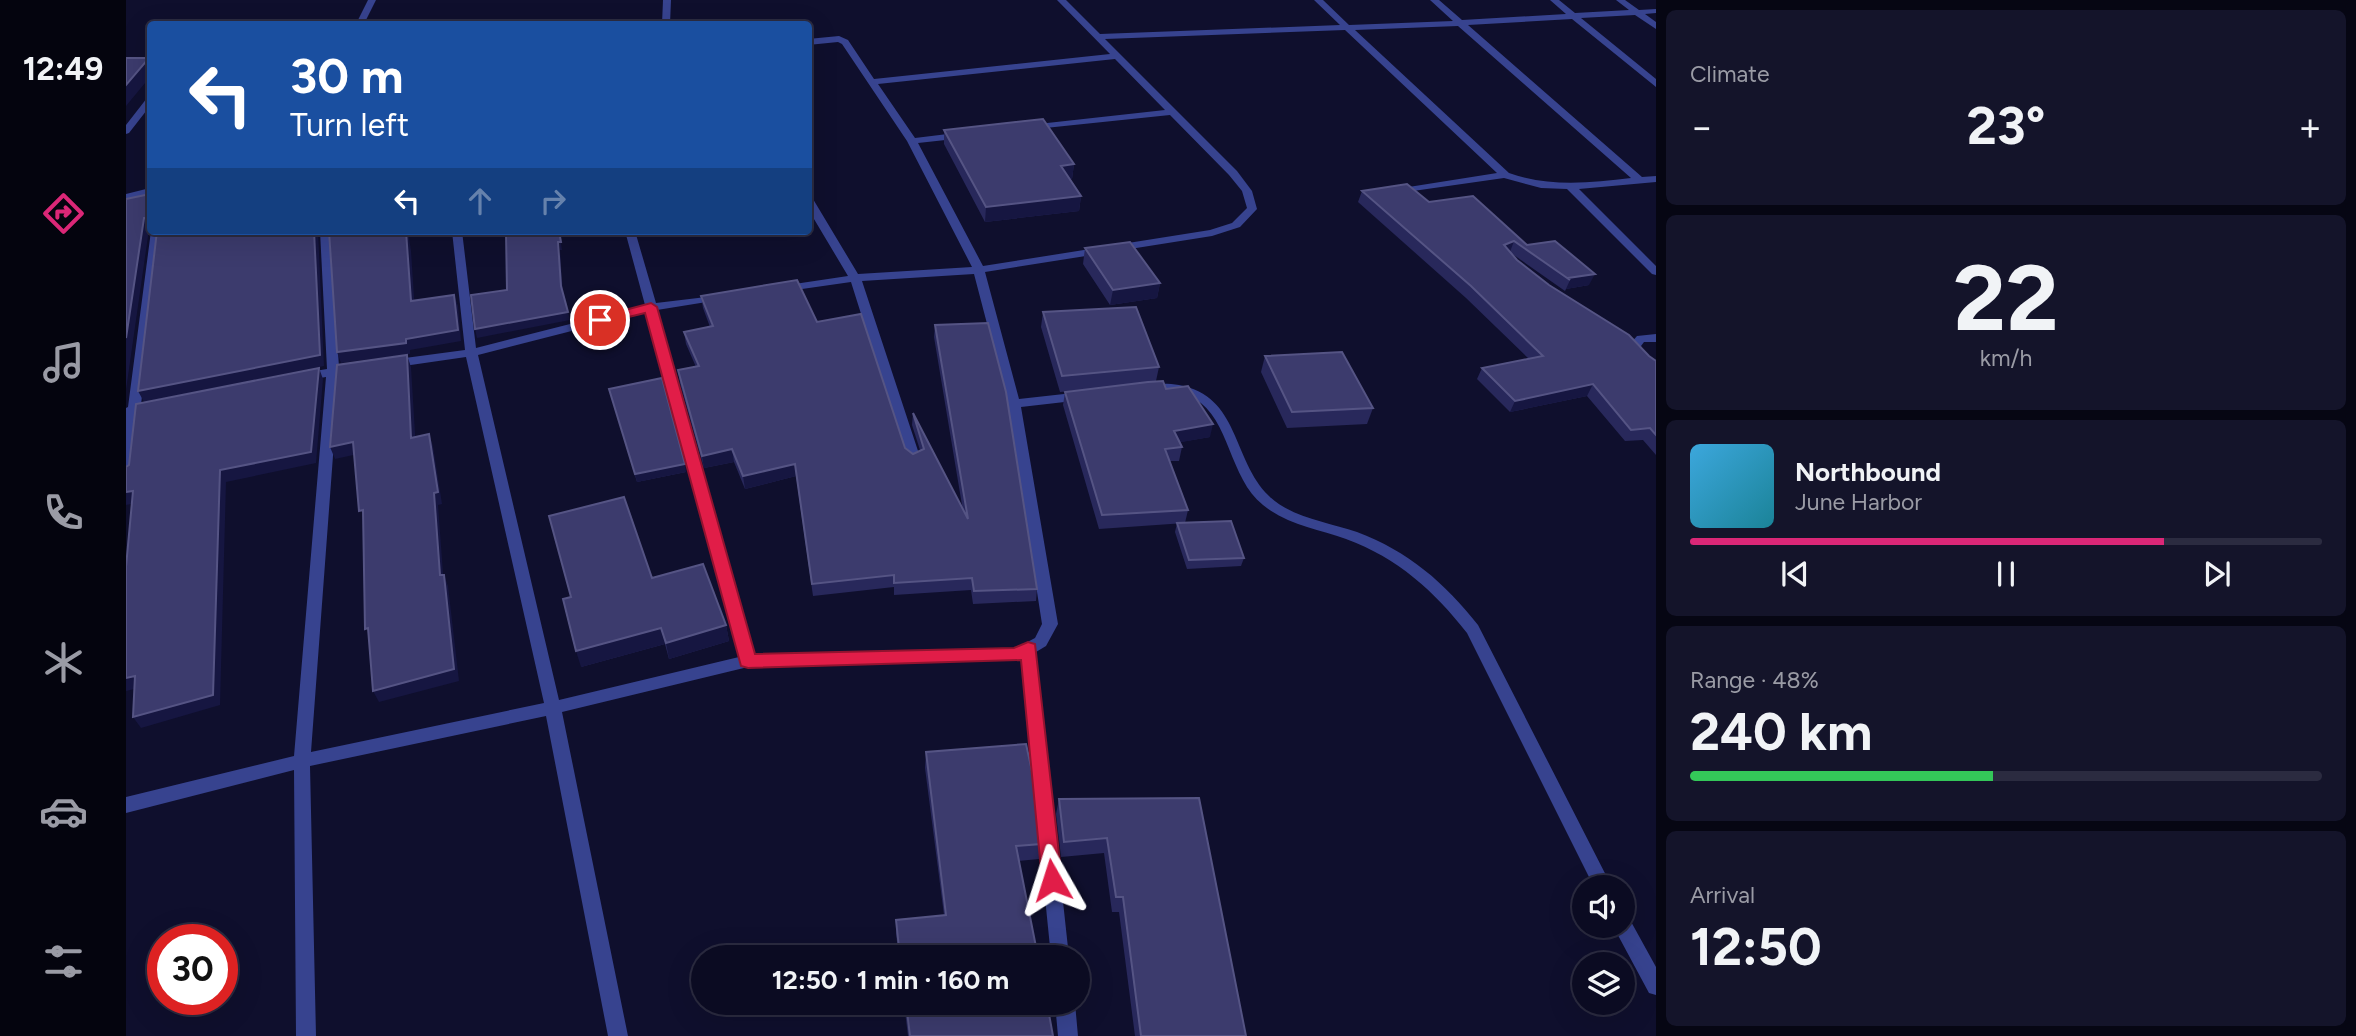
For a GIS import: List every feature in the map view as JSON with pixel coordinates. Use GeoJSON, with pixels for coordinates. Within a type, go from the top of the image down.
{"type":"FeatureCollection","features":[{"type":"Feature","properties":{"kind":"street"},"geometry":{"type":"LineString","coordinates":[[362,21],[372,0]]}},
{"type":"Feature","properties":{"kind":"street"},"geometry":{"type":"LineString","coordinates":[[666,21],[667,0]]}},
{"type":"Feature","properties":{"kind":"street"},"geometry":{"type":"LineString","coordinates":[[773,290],[855,278],[979,270],[1212,233],[1236,225],[1252,209],[1247,191],[1174,112],[1061,0]]}},
{"type":"Feature","properties":{"kind":"street"},"geometry":{"type":"LineString","coordinates":[[1318,0],[1505,175],[1523,183],[1569,186],[1656,179]]}},
{"type":"Feature","properties":{"kind":"street"},"geometry":{"type":"LineString","coordinates":[[1434,0],[1640,181]]}},
{"type":"Feature","properties":{"kind":"street"},"geometry":{"type":"LineString","coordinates":[[1554,0],[1656,84]]}},
{"type":"Feature","properties":{"kind":"street"},"geometry":{"type":"LineString","coordinates":[[1620,0],[1656,26]]}},
{"type":"Feature","properties":{"kind":"street"},"geometry":{"type":"LineString","coordinates":[[1098,37],[1460,23],[1656,11]]}},
{"type":"Feature","properties":{"kind":"street"},"geometry":{"type":"LineString","coordinates":[[126,805],[302,761],[553,708],[748,661],[1016,655],[1041,642],[1050,624],[1014,404],[979,270],[912,141],[845,42],[839,39],[812,42]]}},
{"type":"Feature","properties":{"kind":"street"},"geometry":{"type":"LineString","coordinates":[[871,82],[1117,56]]}},
{"type":"Feature","properties":{"kind":"street"},"geometry":{"type":"LineString","coordinates":[[126,131],[147,104]]}},
{"type":"Feature","properties":{"kind":"street"},"geometry":{"type":"LineString","coordinates":[[1022,128],[1174,112]]}},
{"type":"Feature","properties":{"kind":"street"},"geometry":{"type":"LineString","coordinates":[[912,141],[981,133]]}},
{"type":"Feature","properties":{"kind":"street"},"geometry":{"type":"LineString","coordinates":[[1384,194],[1505,175]]}},
{"type":"Feature","properties":{"kind":"street"},"geometry":{"type":"LineString","coordinates":[[1569,186],[1656,272]]}},
{"type":"Feature","properties":{"kind":"street"},"geometry":{"type":"LineString","coordinates":[[126,197],[147,192]]}},
{"type":"Feature","properties":{"kind":"street"},"geometry":{"type":"LineString","coordinates":[[812,206],[855,278],[914,460]]}},
{"type":"Feature","properties":{"kind":"street"},"geometry":{"type":"LineString","coordinates":[[126,475],[129,412],[155,235]]}},
{"type":"Feature","properties":{"kind":"street"},"geometry":{"type":"LineString","coordinates":[[306,1036],[302,761],[332,371],[325,235]]}},
{"type":"Feature","properties":{"kind":"street"},"geometry":{"type":"LineString","coordinates":[[457,235],[471,353],[553,708],[618,1036]]}},
{"type":"Feature","properties":{"kind":"street"},"geometry":{"type":"LineString","coordinates":[[631,235],[748,661]]}},
{"type":"Feature","properties":{"kind":"street"},"geometry":{"type":"LineString","coordinates":[[293,379],[332,371],[471,353],[651,307],[732,296]]}},
{"type":"Feature","properties":{"kind":"street"},"geometry":{"type":"LineString","coordinates":[[1656,338],[1631,342],[1637,352],[1656,369]]}},
{"type":"Feature","properties":{"kind":"street"},"geometry":{"type":"LineString","coordinates":[[1134,390],[1161,387],[1182,389],[1204,400],[1223,418],[1249,483],[1263,499],[1279,511],[1396,554],[1448,596],[1473,629],[1597,875]]}},
{"type":"Feature","properties":{"kind":"street"},"geometry":{"type":"LineString","coordinates":[[1014,404],[1094,394]]}},
{"type":"Feature","properties":{"kind":"street"},"geometry":{"type":"LineString","coordinates":[[129,412],[173,403]]}},
{"type":"Feature","properties":{"kind":"street"},"geometry":{"type":"LineString","coordinates":[[1028,649],[1059,945]]}},
{"type":"Feature","properties":{"kind":"street"},"geometry":{"type":"LineString","coordinates":[[1630,938],[1656,986]]}},
{"type":"Feature","properties":{"kind":"street"},"geometry":{"type":"LineString","coordinates":[[1066,1015],[1068,1036]]}},
{"type":"Feature","properties":{"kind":"building"},"geometry":{"type":"Polygon","coordinates":[[[126,58],[147,58],[147,60],[126,85],[126,58]]]}},
{"type":"Feature","properties":{"kind":"building"},"geometry":{"type":"Polygon","coordinates":[[[1043,119],[1074,164],[1061,166],[1081,196],[986,207],[944,130],[1043,119]]]}},
{"type":"Feature","properties":{"kind":"building"},"geometry":{"type":"Polygon","coordinates":[[[1407,184],[1429,202],[1473,196],[1527,245],[1555,241],[1595,274],[1568,278],[1570,280],[1514,241],[1504,245],[1517,260],[1549,285],[1629,335],[1656,361],[1656,435],[1650,428],[1631,430],[1593,384],[1515,401],[1482,368],[1543,356],[1471,286],[1362,191],[1407,184]]]}},
{"type":"Feature","properties":{"kind":"building"},"geometry":{"type":"Polygon","coordinates":[[[147,195],[147,218],[144,218],[126,338],[126,199],[147,195]]]}},
{"type":"Feature","properties":{"kind":"building"},"geometry":{"type":"Polygon","coordinates":[[[157,235],[314,235],[320,355],[138,391],[157,235]]]}},
{"type":"Feature","properties":{"kind":"building"},"geometry":{"type":"Polygon","coordinates":[[[329,235],[406,235],[411,301],[454,295],[458,330],[406,339],[406,343],[337,352],[329,235]]]}},
{"type":"Feature","properties":{"kind":"building"},"geometry":{"type":"Polygon","coordinates":[[[506,235],[560,235],[561,286],[568,312],[475,329],[471,295],[507,290],[506,235]]]}},
{"type":"Feature","properties":{"kind":"building"},"geometry":{"type":"Polygon","coordinates":[[[1130,242],[1160,283],[1113,290],[1085,248],[1130,242]]]}},
{"type":"Feature","properties":{"kind":"building"},"geometry":{"type":"Polygon","coordinates":[[[797,280],[817,322],[861,314],[905,448],[913,454],[924,449],[913,413],[968,519],[935,325],[988,323],[1006,392],[1037,589],[974,591],[972,578],[894,583],[894,575],[812,584],[795,464],[743,476],[732,449],[702,456],[678,370],[699,366],[684,332],[713,326],[701,296],[797,280]]]}},
{"type":"Feature","properties":{"kind":"building"},"geometry":{"type":"Polygon","coordinates":[[[1136,307],[1159,367],[1062,376],[1043,312],[1136,307]]]}},
{"type":"Feature","properties":{"kind":"building"},"geometry":{"type":"Polygon","coordinates":[[[1342,352],[1373,408],[1292,412],[1265,356],[1342,352]]]}},
{"type":"Feature","properties":{"kind":"building"},"geometry":{"type":"Polygon","coordinates":[[[407,355],[411,438],[429,434],[438,492],[434,493],[440,575],[444,575],[454,669],[373,691],[368,628],[365,629],[363,510],[359,511],[353,442],[330,447],[337,365],[407,355]]]}},
{"type":"Feature","properties":{"kind":"building"},"geometry":{"type":"Polygon","coordinates":[[[319,368],[311,452],[220,470],[213,695],[133,717],[135,676],[126,678],[126,567],[133,491],[126,492],[126,467],[129,465],[136,404],[319,368]]]}},
{"type":"Feature","properties":{"kind":"building"},"geometry":{"type":"Polygon","coordinates":[[[662,378],[685,464],[635,474],[609,389],[662,378]]]}},
{"type":"Feature","properties":{"kind":"building"},"geometry":{"type":"Polygon","coordinates":[[[1163,381],[1166,389],[1188,386],[1213,424],[1174,431],[1182,447],[1165,449],[1188,510],[1102,515],[1065,392],[1163,381]]]}},
{"type":"Feature","properties":{"kind":"building"},"geometry":{"type":"Polygon","coordinates":[[[624,497],[652,578],[703,564],[726,625],[666,643],[661,628],[576,651],[563,599],[571,597],[549,516],[624,497]]]}},
{"type":"Feature","properties":{"kind":"building"},"geometry":{"type":"Polygon","coordinates":[[[1231,521],[1244,558],[1189,560],[1177,523],[1231,521]]]}},
{"type":"Feature","properties":{"kind":"building"},"geometry":{"type":"Polygon","coordinates":[[[1026,744],[1035,785],[1041,844],[1016,846],[1036,945],[899,945],[896,920],[946,915],[926,752],[1026,744]]]}},
{"type":"Feature","properties":{"kind":"building"},"geometry":{"type":"Polygon","coordinates":[[[1199,798],[1246,1036],[1141,1036],[1123,897],[1116,897],[1107,838],[1064,842],[1059,799],[1199,798]]]}},
{"type":"Feature","properties":{"kind":"building"},"geometry":{"type":"Polygon","coordinates":[[[907,1015],[1049,1015],[1053,1036],[910,1036],[907,1015]]]}},
{"type":"Feature","properties":{"kind":"route"},"geometry":{"type":"LineString","coordinates":[[600,320],[651,307],[748,661],[1016,655],[1028,649],[1052,880]]}}]}
